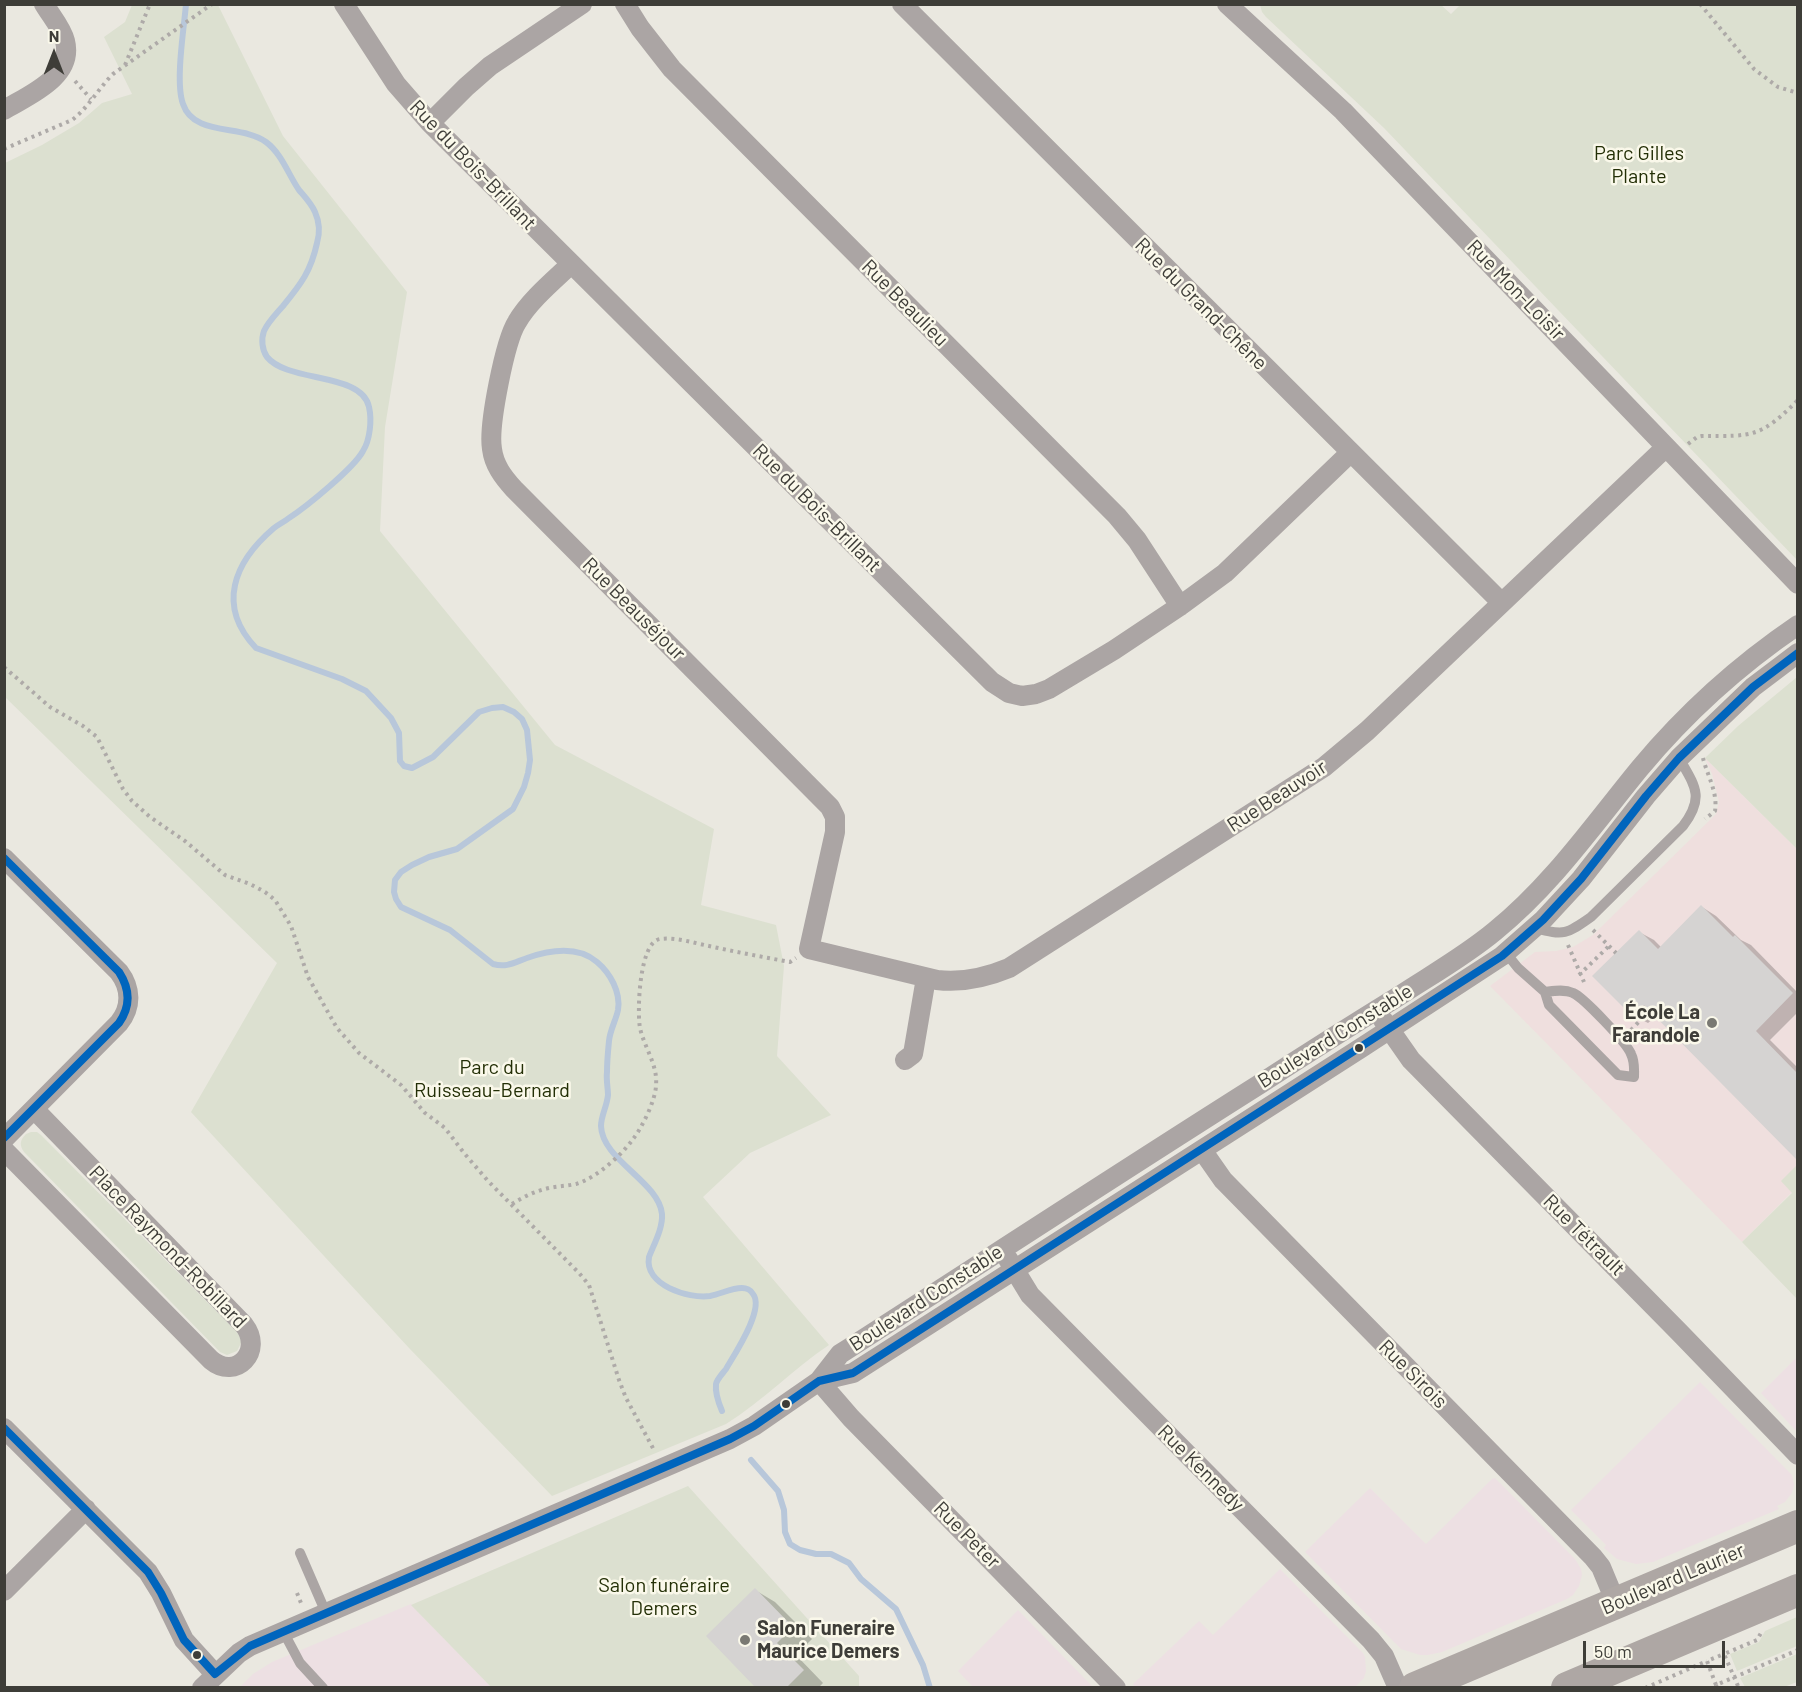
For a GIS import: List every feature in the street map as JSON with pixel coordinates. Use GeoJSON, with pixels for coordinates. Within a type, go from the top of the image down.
{"type":"FeatureCollection","features":[{"type":"Feature","properties":{"kind":"main road","name":"Boulevard Laurier"},"geometry":{"type":"LineString","coordinates":[[1415,1688],[1797,1526]]}},
{"type":"Feature","properties":{"kind":"main road"},"geometry":{"type":"LineString","coordinates":[[1567,1688],[1797,1590]]}},
{"type":"Feature","properties":{"kind":"street"},"geometry":{"type":"LineString","coordinates":[[4,110],[54,77],[62,67],[66,55],[63,36],[44,4]]}},
{"type":"Feature","properties":{"kind":"street","name":"Rue du Bois-Brillant"},"geometry":{"type":"LineString","coordinates":[[344,4],[396,84],[430,123],[992,682],[1003,690],[1023,696],[1042,692],[1114,650],[1213,584],[1350,453]]}},
{"type":"Feature","properties":{"kind":"street"},"geometry":{"type":"LineString","coordinates":[[430,123],[490,66],[582,4]]}},
{"type":"Feature","properties":{"kind":"street","name":"Rue Beaulieu"},"geometry":{"type":"LineString","coordinates":[[625,4],[640,28],[672,69],[1117,516],[1137,540],[1180,606]]}},
{"type":"Feature","properties":{"kind":"street","name":"Rue du Grand-Chêne"},"geometry":{"type":"LineString","coordinates":[[902,4],[1501,602]]}},
{"type":"Feature","properties":{"kind":"street","name":"Rue Mon-Loisir"},"geometry":{"type":"LineString","coordinates":[[1227,4],[1351,119],[1797,584]]}},
{"type":"Feature","properties":{"kind":"street","name":"Rue Beauséjour"},"geometry":{"type":"LineString","coordinates":[[570,264],[525,310],[512,330],[492,424],[491,440],[494,457],[500,472],[514,489],[830,807],[835,817],[835,832],[809,949]]}},
{"type":"Feature","properties":{"kind":"street","name":"Rue Beauvoir"},"geometry":{"type":"LineString","coordinates":[[809,949],[926,978],[947,981],[989,976],[1009,968],[1308,777],[1353,744],[1666,447]]}},
{"type":"Feature","properties":{"kind":"street","name":"Boulevard Constable"},"geometry":{"type":"LineString","coordinates":[[213,1682],[244,1649],[730,1439],[819,1381],[840,1354],[1475,946],[1522,908],[1547,882],[1676,728],[1713,692],[1765,648],[1797,625]]}},
{"type":"Feature","properties":{"kind":"street","name":"Boulevard Constable"},"geometry":{"type":"LineString","coordinates":[[819,1381],[853,1373],[1506,953],[1535,928],[1581,879],[1679,758],[1753,687],[1797,653]]}},
{"type":"Feature","properties":{"kind":"street"},"geometry":{"type":"LineString","coordinates":[[4,858],[119,972],[126,982],[129,994],[128,1007],[123,1018],[4,1139]]}},
{"type":"Feature","properties":{"kind":"street"},"geometry":{"type":"LineString","coordinates":[[906,1060],[913,1054],[926,978]]}},
{"type":"Feature","properties":{"kind":"street","name":"Rue Tétrault"},"geometry":{"type":"LineString","coordinates":[[1377,1010],[1411,1060],[1797,1455]]}},
{"type":"Feature","properties":{"kind":"street","name":"Place Raymond-Robillard"},"geometry":{"type":"LineString","coordinates":[[4,1150],[211,1360],[229,1367],[238,1365],[246,1359],[251,1350],[252,1340],[249,1330],[34,1109]]}},
{"type":"Feature","properties":{"kind":"street","name":"Rue Sirois"},"geometry":{"type":"LineString","coordinates":[[1202,1150],[1223,1180],[1593,1557],[1601,1568],[1616,1603]]}},
{"type":"Feature","properties":{"kind":"street","name":"Rue Kennedy"},"geometry":{"type":"LineString","coordinates":[[1002,1250],[1030,1295],[1371,1640],[1384,1656],[1398,1688]]}},
{"type":"Feature","properties":{"kind":"street","name":"Rue Peter"},"geometry":{"type":"LineString","coordinates":[[819,1381],[859,1426],[1116,1688]]}},
{"type":"Feature","properties":{"kind":"street"},"geometry":{"type":"LineString","coordinates":[[4,1428],[148,1572],[158,1586],[184,1640],[213,1682]]}},
{"type":"Feature","properties":{"kind":"street"},"geometry":{"type":"LineString","coordinates":[[4,1591],[86,1509]]}},
{"type":"Feature","properties":{"kind":"lane"},"geometry":{"type":"LineString","coordinates":[[1535,928],[1556,934],[1591,917],[1683,826],[1692,815],[1697,794],[1679,758]]}},
{"type":"Feature","properties":{"kind":"lane"},"geometry":{"type":"LineString","coordinates":[[1506,953],[1518,968],[1545,992],[1548,1005],[1618,1075],[1634,1077],[1632,1056],[1622,1039],[1575,993],[1557,990],[1545,992]]}},
{"type":"Feature","properties":{"kind":"lane"},"geometry":{"type":"LineString","coordinates":[[300,1553],[326,1613]]}},
{"type":"Feature","properties":{"kind":"lane"},"geometry":{"type":"LineString","coordinates":[[283,1631],[300,1663],[323,1688]]}},
{"type":"Feature","properties":{"kind":"path"},"geometry":{"type":"LineString","coordinates":[[125,66],[150,4]]}},
{"type":"Feature","properties":{"kind":"path"},"geometry":{"type":"LineString","coordinates":[[1700,4],[1754,69],[1778,87],[1797,93]]}},
{"type":"Feature","properties":{"kind":"path"},"geometry":{"type":"LineString","coordinates":[[4,149],[80,115],[101,86],[125,66],[212,6]]}},
{"type":"Feature","properties":{"kind":"path"},"geometry":{"type":"LineString","coordinates":[[72,78],[91,99]]}},
{"type":"Feature","properties":{"kind":"path"},"geometry":{"type":"LineString","coordinates":[[1687,445],[1702,436],[1738,436],[1763,430],[1797,400]]}},
{"type":"Feature","properties":{"kind":"path"},"geometry":{"type":"LineString","coordinates":[[4,667],[50,707],[97,737],[123,789],[144,812],[185,841],[225,875],[250,884],[275,900],[291,926],[308,977],[337,1028],[351,1046],[400,1085],[425,1113],[445,1128],[464,1153],[589,1285],[619,1380],[657,1455]]}},
{"type":"Feature","properties":{"kind":"path"},"geometry":{"type":"LineString","coordinates":[[1702,755],[1714,792],[1715,811]]}},
{"type":"Feature","properties":{"kind":"path"},"geometry":{"type":"LineString","coordinates":[[1593,930],[1616,953]]}},
{"type":"Feature","properties":{"kind":"path"},"geometry":{"type":"LineString","coordinates":[[512,1204],[533,1192],[579,1183],[606,1167],[633,1139],[642,1124],[656,1088],[655,1068],[644,1041],[638,1011],[645,958],[654,941],[660,939],[685,941],[790,963],[809,949]]}},
{"type":"Feature","properties":{"kind":"path"},"geometry":{"type":"LineString","coordinates":[[1580,975],[1609,946]]}},
{"type":"Feature","properties":{"kind":"path"},"geometry":{"type":"LineString","coordinates":[[1631,1029],[1649,1011]]}},
{"type":"Feature","properties":{"kind":"path"},"geometry":{"type":"LineString","coordinates":[[297,1593],[302,1605]]}},
{"type":"Feature","properties":{"kind":"path"},"geometry":{"type":"LineString","coordinates":[[1645,1688],[1757,1640],[1763,1629]]}},
{"type":"Feature","properties":{"kind":"path"},"geometry":{"type":"LineString","coordinates":[[1707,1662],[1717,1686],[1797,1650]]}},
{"type":"Feature","properties":{"kind":"path"},"geometry":{"type":"LineString","coordinates":[[1724,1654],[1738,1686]]}},
{"type":"Feature","properties":{"kind":"shaded area"},"geometry":{"type":"Polygon","coordinates":[[[1705,758],[1797,849],[1798,1165],[1782,1181],[1792,1192],[1742,1242],[1490,986],[1535,952],[1573,947],[1593,935],[1716,814],[1719,802],[1712,774],[1705,758]]]}},
{"type":"Feature","properties":{"kind":"shaded area"},"geometry":{"type":"Polygon","coordinates":[[[1797,1357],[1797,1432],[1761,1393],[1797,1357]]]}},
{"type":"Feature","properties":{"kind":"shaded area"},"geometry":{"type":"Polygon","coordinates":[[[1700,1382],[1792,1475],[1794,1485],[1792,1493],[1785,1502],[1777,1506],[1779,1509],[1653,1562],[1636,1564],[1617,1559],[1604,1548],[1606,1545],[1571,1510],[1700,1382]]]}},
{"type":"Feature","properties":{"kind":"shaded area"},"geometry":{"type":"Polygon","coordinates":[[[1495,1478],[1575,1559],[1582,1575],[1579,1586],[1567,1599],[1442,1652],[1420,1655],[1401,1649],[1305,1552],[1370,1488],[1426,1544],[1495,1478]]]}},
{"type":"Feature","properties":{"kind":"shaded area"},"geometry":{"type":"Polygon","coordinates":[[[1280,1569],[1363,1653],[1366,1671],[1364,1678],[1355,1687],[1136,1688],[1133,1684],[1199,1621],[1213,1635],[1280,1569]]]}},
{"type":"Feature","properties":{"kind":"shaded area"},"geometry":{"type":"Polygon","coordinates":[[[411,1604],[491,1687],[239,1688],[253,1674],[272,1662],[411,1604]]]}},
{"type":"Feature","properties":{"kind":"shaded area"},"geometry":{"type":"Polygon","coordinates":[[[1018,1610],[1093,1687],[973,1687],[958,1671],[1018,1610]]]}},
{"type":"Feature","properties":{"kind":"green space","name":"Parc Gilles Plante"},"geometry":{"type":"Polygon","coordinates":[[[1461,4],[1797,5],[1797,560],[1384,128],[1266,17],[1260,5],[1441,5],[1451,14],[1461,4]]]}},
{"type":"Feature","properties":{"kind":"green space","name":"Parc du Ruisseau-Bernard"},"geometry":{"type":"Polygon","coordinates":[[[132,5],[218,5],[283,136],[407,292],[385,427],[380,531],[555,745],[714,829],[701,905],[776,925],[784,966],[777,1056],[831,1115],[750,1153],[703,1197],[829,1345],[726,1424],[552,1496],[409,1348],[191,1112],[277,963],[5,697],[5,163],[79,123],[102,103],[132,94],[104,37],[125,22],[132,5]]]}},
{"type":"Feature","properties":{"kind":"green space"},"geometry":{"type":"Polygon","coordinates":[[[1797,677],[1797,849],[1705,758],[1738,726],[1797,677]]]}},
{"type":"Feature","properties":{"kind":"green space"},"geometry":{"type":"Polygon","coordinates":[[[31,1132],[41,1135],[236,1331],[242,1341],[237,1351],[227,1355],[220,1352],[24,1152],[21,1140],[31,1132]]]}},
{"type":"Feature","properties":{"kind":"green space"},"geometry":{"type":"Polygon","coordinates":[[[1797,1165],[1797,1299],[1742,1242],[1792,1193],[1781,1181],[1797,1165]]]}},
{"type":"Feature","properties":{"kind":"green space","name":"Salon funéraire Demers"},"geometry":{"type":"Polygon","coordinates":[[[688,1486],[859,1676],[859,1687],[491,1687],[411,1605],[688,1486]]]}},
{"type":"Feature","properties":{"kind":"green space"},"geometry":{"type":"Polygon","coordinates":[[[1797,1617],[1797,1646],[1737,1671],[1730,1654],[1759,1642],[1765,1631],[1797,1617]]]}},
{"type":"Feature","properties":{"kind":"green space"},"geometry":{"type":"Polygon","coordinates":[[[1797,1654],[1797,1682],[1784,1687],[1745,1687],[1740,1678],[1797,1654]]]}},
{"type":"Feature","properties":{"kind":"building","name":"École La Farandole"},"geometry":{"type":"Polygon","coordinates":[[[1701,905],[1733,937],[1735,935],[1793,993],[1756,1031],[1797,1073],[1797,1160],[1644,1005],[1632,1016],[1592,976],[1639,930],[1658,949],[1701,905]]]}},
{"type":"Feature","properties":{"kind":"building"},"geometry":{"type":"Polygon","coordinates":[[[755,1588],[793,1627],[777,1643],[804,1670],[786,1688],[756,1688],[706,1636],[755,1588]]]}},
{"type":"Feature","properties":{"kind":"waterway"},"geometry":{"type":"LineString","coordinates":[[186,4],[180,83],[183,104],[197,121],[208,126],[256,137],[272,147],[312,206],[319,227],[312,262],[300,284],[264,331],[262,344],[265,354],[277,365],[291,371],[353,388],[363,396],[370,412],[370,430],[363,451],[358,458],[318,496],[274,528],[249,555],[240,570],[235,585],[236,616],[256,648],[342,679],[366,691],[391,718],[399,733],[400,761],[404,766],[412,768],[433,757],[479,712],[503,707],[522,719],[527,730],[530,760],[524,787],[513,809],[457,849],[429,857],[401,872],[395,880],[396,899],[401,907],[450,930],[493,964],[507,965],[554,951],[572,951],[597,962],[610,977],[618,996],[618,1003],[609,1041],[608,1095],[601,1126],[604,1138],[611,1150],[659,1202],[662,1219],[649,1257],[649,1267],[660,1282],[680,1292],[710,1296],[744,1288],[751,1291],[756,1301],[747,1332],[716,1384],[722,1411]]}},
{"type":"Feature","properties":{"kind":"waterway"},"geometry":{"type":"LineString","coordinates":[[751,1460],[778,1491],[784,1510],[785,1532],[790,1544],[800,1550],[816,1554],[831,1554],[849,1563],[861,1579],[896,1609],[923,1665],[930,1688]]}},
{"type":"Feature","properties":{"kind":"transit line"},"geometry":{"type":"LineString","coordinates":[[4,1428],[148,1572],[184,1640],[215,1674],[250,1646],[730,1439],[754,1426],[819,1381],[853,1373],[1502,956],[1543,920],[1581,879],[1679,758],[1753,687],[1798,653]]}},
{"type":"Feature","properties":{"kind":"transit line"},"geometry":{"type":"LineString","coordinates":[[4,858],[119,972],[128,998],[126,1010],[119,1023],[4,1138]]}},
{"type":"Feature","properties":{"kind":"place","name":"École La Farandole"},"geometry":{"type":"Point","coordinates":[1712,1023]}},
{"type":"Feature","properties":{"kind":"place","name":"Salon Funeraire Maurice Demers"},"geometry":{"type":"Point","coordinates":[745,1640]}}]}
